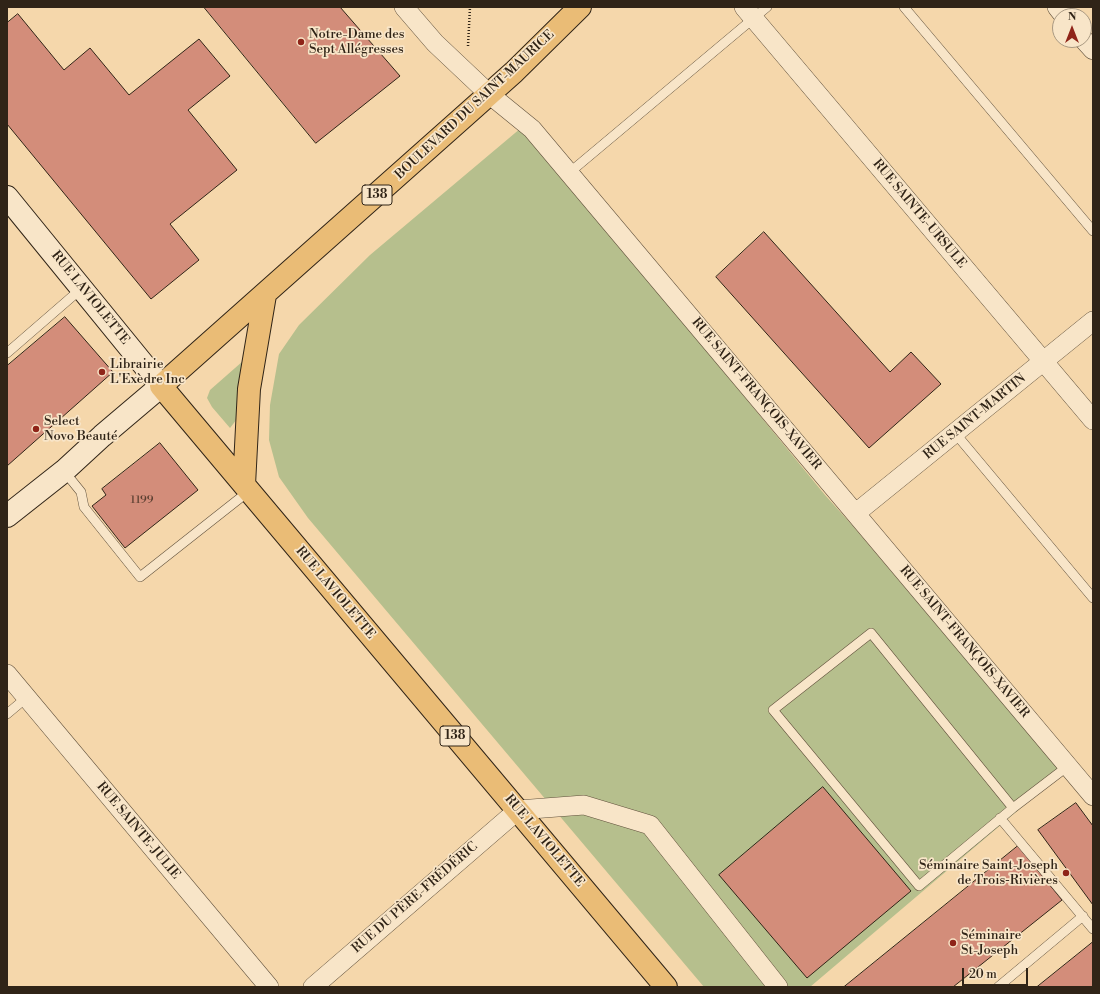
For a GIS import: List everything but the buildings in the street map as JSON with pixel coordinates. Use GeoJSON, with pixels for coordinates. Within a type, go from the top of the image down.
{"type":"FeatureCollection","features":[{"type":"Feature","properties":{"kind":"main road","name":"BOULEVARD DU SAINT-MAURICE"},"geometry":{"type":"LineString","coordinates":[[7,516],[64,470],[265,295],[514,72],[580,7]]}},
{"type":"Feature","properties":{"kind":"main road","name":"RUE LAVIOLETTE"},"geometry":{"type":"LineString","coordinates":[[7,197],[246,488],[666,987]]}},
{"type":"Feature","properties":{"kind":"main road"},"geometry":{"type":"LineString","coordinates":[[246,488],[249,394],[265,295]]}},
{"type":"Feature","properties":{"kind":"street","name":"RUE SAINT-FRANÇOIS-XAVIER"},"geometry":{"type":"LineString","coordinates":[[404,7],[435,43],[489,94],[532,128],[1093,796]]}},
{"type":"Feature","properties":{"kind":"street","name":"RUE SAINTE-URSULE"},"geometry":{"type":"LineString","coordinates":[[755,11],[1093,420]]}},
{"type":"Feature","properties":{"kind":"street","name":"RUE SAINT-MARTIN"},"geometry":{"type":"LineString","coordinates":[[856,514],[1093,321]]}},
{"type":"Feature","properties":{"kind":"street","name":"RUE SAINTE-JULIE"},"geometry":{"type":"LineString","coordinates":[[7,674],[269,987]]}},
{"type":"Feature","properties":{"kind":"street"},"geometry":{"type":"LineString","coordinates":[[518,810],[584,805],[650,825],[778,987]]}},
{"type":"Feature","properties":{"kind":"street","name":"RUE DU PÈRE-FRÉDÉRIC"},"geometry":{"type":"LineString","coordinates":[[313,987],[518,810]]}},
{"type":"Feature","properties":{"kind":"lane"},"geometry":{"type":"LineString","coordinates":[[904,7],[1093,231]]}},
{"type":"Feature","properties":{"kind":"lane"},"geometry":{"type":"LineString","coordinates":[[569,173],[755,11]]}},
{"type":"Feature","properties":{"kind":"lane"},"geometry":{"type":"LineString","coordinates":[[7,353],[82,288]]}},
{"type":"Feature","properties":{"kind":"lane"},"geometry":{"type":"LineString","coordinates":[[955,433],[1093,598]]}},
{"type":"Feature","properties":{"kind":"lane"},"geometry":{"type":"LineString","coordinates":[[64,470],[81,492],[84,507],[140,577],[246,488]]}},
{"type":"Feature","properties":{"kind":"lane"},"geometry":{"type":"LineString","coordinates":[[1013,808],[871,633],[773,710],[919,886],[1000,818],[1068,766]]}},
{"type":"Feature","properties":{"kind":"lane"},"geometry":{"type":"LineString","coordinates":[[7,714],[26,698]]}},
{"type":"Feature","properties":{"kind":"lane"},"geometry":{"type":"LineString","coordinates":[[1000,818],[1093,929]]}},
{"type":"Feature","properties":{"kind":"lane"},"geometry":{"type":"LineString","coordinates":[[998,987],[1083,916]]}},
{"type":"Feature","properties":{"kind":"green space"},"geometry":{"type":"Polygon","coordinates":[[[521,128],[533,139],[825,495],[1062,773],[810,987],[704,987],[308,518],[279,477],[269,440],[270,405],[279,354],[299,325],[370,255],[521,128]]]}},
{"type":"Feature","properties":{"kind":"green space"},"geometry":{"type":"Polygon","coordinates":[[[243,361],[237,419],[230,428],[212,407],[207,398],[210,390],[243,361]]]}},
{"type":"Feature","properties":{"kind":"place","name":"Notre-Dame des Sept Allégresses"},"geometry":{"type":"Point","coordinates":[301,42]}},
{"type":"Feature","properties":{"kind":"place","name":"Librairie L'Exèdre Inc"},"geometry":{"type":"Point","coordinates":[102,372]}},
{"type":"Feature","properties":{"kind":"place","name":"Select Novo Beauté"},"geometry":{"type":"Point","coordinates":[36,429]}},
{"type":"Feature","properties":{"kind":"place","name":"Séminaire Saint-Joseph de Trois‑Rivières"},"geometry":{"type":"Point","coordinates":[1066,873]}},
{"type":"Feature","properties":{"kind":"place","name":"Séminaire St-Joseph"},"geometry":{"type":"Point","coordinates":[953,943]}}]}
